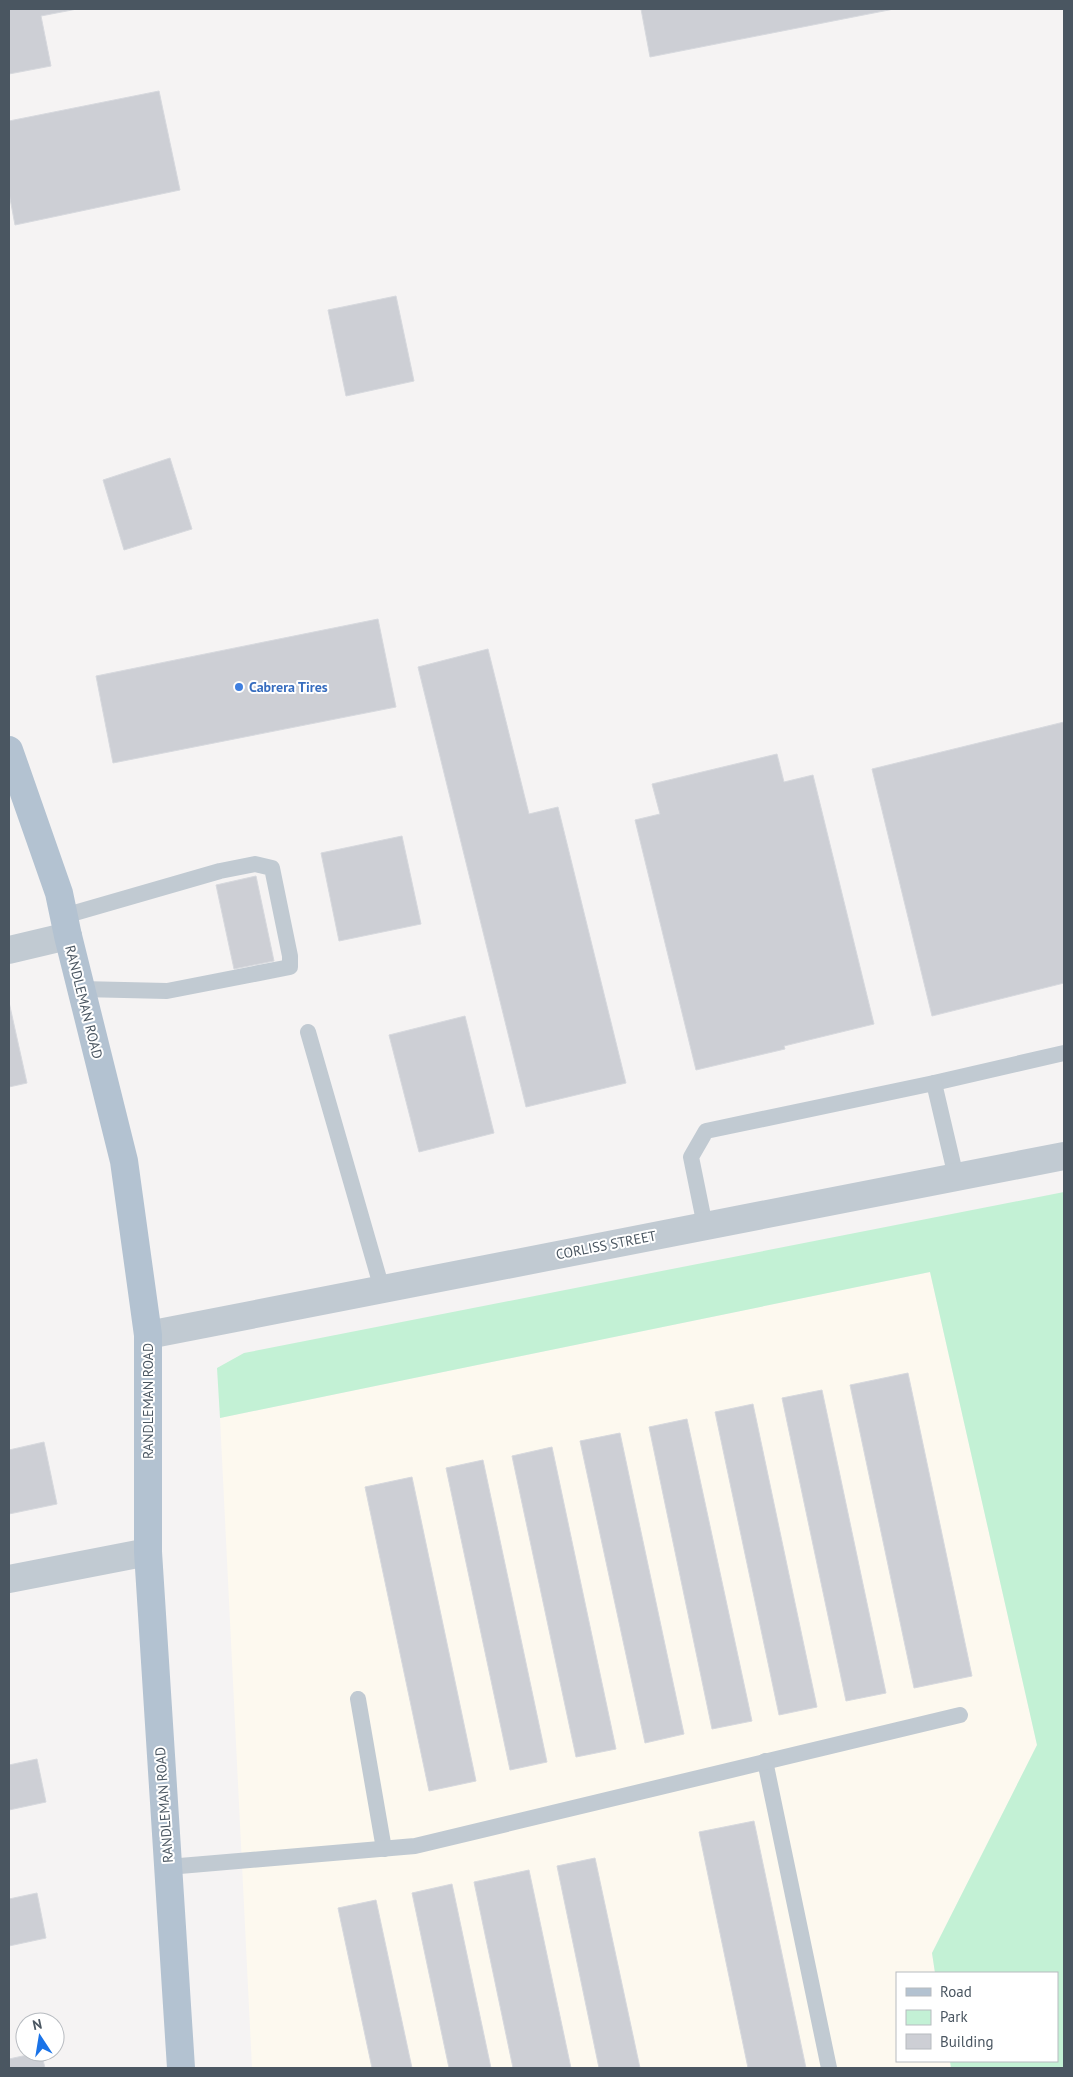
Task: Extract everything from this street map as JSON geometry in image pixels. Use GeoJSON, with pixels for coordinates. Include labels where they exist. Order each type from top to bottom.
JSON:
{"type":"FeatureCollection","features":[{"type":"Feature","properties":{"kind":"main road","name":"RANDLEMAN ROAD"},"geometry":{"type":"LineString","coordinates":[[9,750],[59,893],[124,1161],[148,1335],[148,1552],[181,2068]]}},
{"type":"Feature","properties":{"kind":"street"},"geometry":{"type":"LineString","coordinates":[[9,950],[66,926]]}},
{"type":"Feature","properties":{"kind":"street","name":"CORLISS STREET"},"geometry":{"type":"LineString","coordinates":[[148,1335],[1064,1156]]}},
{"type":"Feature","properties":{"kind":"street"},"geometry":{"type":"LineString","coordinates":[[9,1579],[148,1552]]}},
{"type":"Feature","properties":{"kind":"lane"},"geometry":{"type":"LineString","coordinates":[[66,926],[220,871],[255,864],[272,868],[290,956],[290,968],[167,990],[81,988]]}},
{"type":"Feature","properties":{"kind":"lane"},"geometry":{"type":"LineString","coordinates":[[308,1032],[382,1289]]}},
{"type":"Feature","properties":{"kind":"lane"},"geometry":{"type":"LineString","coordinates":[[706,1226],[691,1156],[706,1131],[934,1083],[1064,1053]]}},
{"type":"Feature","properties":{"kind":"lane"},"geometry":{"type":"LineString","coordinates":[[934,1083],[956,1177]]}},
{"type":"Feature","properties":{"kind":"lane"},"geometry":{"type":"LineString","coordinates":[[358,1699],[384,1849]]}},
{"type":"Feature","properties":{"kind":"lane"},"geometry":{"type":"LineString","coordinates":[[168,1867],[415,1846],[960,1715]]}},
{"type":"Feature","properties":{"kind":"lane"},"geometry":{"type":"LineString","coordinates":[[765,1761],[829,2068]]}},
{"type":"Feature","properties":{"kind":"shaded area"},"geometry":{"type":"Polygon","coordinates":[[[930,1272],[1037,1745],[932,1953],[935,1972],[896,1972],[896,2062],[950,2062],[951,2068],[252,2068],[220,1418],[930,1272]]]}},
{"type":"Feature","properties":{"kind":"green space"},"geometry":{"type":"Polygon","coordinates":[[[1064,1192],[1064,2068],[951,2068],[950,2062],[1058,2062],[1058,1972],[935,1972],[932,1953],[1037,1745],[930,1272],[220,1418],[217,1368],[244,1353],[1064,1192]]]}},
{"type":"Feature","properties":{"kind":"building"},"geometry":{"type":"Polygon","coordinates":[[[9,9],[77,9],[41,16],[51,66],[9,74],[9,9]]]}},
{"type":"Feature","properties":{"kind":"building"},"geometry":{"type":"Polygon","coordinates":[[[641,9],[894,9],[650,57],[641,9]]]}},
{"type":"Feature","properties":{"kind":"building"},"geometry":{"type":"Polygon","coordinates":[[[159,91],[180,190],[15,225],[9,193],[9,121],[159,91]]]}},
{"type":"Feature","properties":{"kind":"building"},"geometry":{"type":"Polygon","coordinates":[[[396,296],[414,381],[346,396],[328,310],[396,296]]]}},
{"type":"Feature","properties":{"kind":"building"},"geometry":{"type":"Polygon","coordinates":[[[170,458],[192,529],[124,550],[103,480],[170,458]]]}},
{"type":"Feature","properties":{"kind":"building"},"geometry":{"type":"Polygon","coordinates":[[[378,619],[396,707],[113,763],[96,676],[378,619]]]}},
{"type":"Feature","properties":{"kind":"building"},"geometry":{"type":"Polygon","coordinates":[[[488,649],[529,814],[558,807],[626,1083],[526,1107],[418,667],[488,649]]]}},
{"type":"Feature","properties":{"kind":"building"},"geometry":{"type":"Polygon","coordinates":[[[1064,722],[1064,983],[932,1016],[872,769],[1064,722]]]}},
{"type":"Feature","properties":{"kind":"building"},"geometry":{"type":"Polygon","coordinates":[[[777,754],[784,782],[813,775],[874,1024],[784,1046],[785,1049],[696,1070],[635,820],[660,814],[652,784],[777,754]]]}},
{"type":"Feature","properties":{"kind":"building"},"geometry":{"type":"Polygon","coordinates":[[[402,836],[421,924],[339,941],[321,853],[402,836]]]}},
{"type":"Feature","properties":{"kind":"building"},"geometry":{"type":"Polygon","coordinates":[[[256,876],[274,961],[234,969],[216,885],[256,876]]]}},
{"type":"Feature","properties":{"kind":"building"},"geometry":{"type":"Polygon","coordinates":[[[9,1002],[27,1083],[9,1087],[9,1002]]]}},
{"type":"Feature","properties":{"kind":"building"},"geometry":{"type":"Polygon","coordinates":[[[465,1016],[494,1133],[419,1152],[389,1035],[465,1016]]]}},
{"type":"Feature","properties":{"kind":"building"},"geometry":{"type":"Polygon","coordinates":[[[908,1373],[972,1676],[914,1688],[850,1385],[908,1373]]]}},
{"type":"Feature","properties":{"kind":"building"},"geometry":{"type":"Polygon","coordinates":[[[822,1390],[886,1693],[846,1701],[782,1398],[822,1390]]]}},
{"type":"Feature","properties":{"kind":"building"},"geometry":{"type":"Polygon","coordinates":[[[753,1404],[817,1707],[779,1715],[715,1412],[753,1404]]]}},
{"type":"Feature","properties":{"kind":"building"},"geometry":{"type":"Polygon","coordinates":[[[687,1419],[752,1721],[712,1729],[649,1427],[687,1419]]]}},
{"type":"Feature","properties":{"kind":"building"},"geometry":{"type":"Polygon","coordinates":[[[620,1433],[684,1734],[645,1743],[580,1441],[620,1433]]]}},
{"type":"Feature","properties":{"kind":"building"},"geometry":{"type":"Polygon","coordinates":[[[44,1442],[57,1504],[9,1514],[9,1450],[44,1442]]]}},
{"type":"Feature","properties":{"kind":"building"},"geometry":{"type":"Polygon","coordinates":[[[552,1447],[616,1749],[576,1757],[512,1456],[552,1447]]]}},
{"type":"Feature","properties":{"kind":"building"},"geometry":{"type":"Polygon","coordinates":[[[483,1460],[547,1762],[510,1770],[446,1468],[483,1460]]]}},
{"type":"Feature","properties":{"kind":"building"},"geometry":{"type":"Polygon","coordinates":[[[412,1477],[476,1781],[429,1791],[365,1487],[412,1477]]]}},
{"type":"Feature","properties":{"kind":"building"},"geometry":{"type":"Polygon","coordinates":[[[37,1759],[46,1802],[9,1810],[9,1765],[37,1759]]]}},
{"type":"Feature","properties":{"kind":"building"},"geometry":{"type":"Polygon","coordinates":[[[754,1821],[806,2068],[748,2068],[699,1832],[754,1821]]]}},
{"type":"Feature","properties":{"kind":"building"},"geometry":{"type":"Polygon","coordinates":[[[595,1858],[640,2068],[599,2068],[557,1866],[595,1858]]]}},
{"type":"Feature","properties":{"kind":"building"},"geometry":{"type":"Polygon","coordinates":[[[529,1870],[571,2068],[513,2068],[474,1882],[529,1870]]]}},
{"type":"Feature","properties":{"kind":"building"},"geometry":{"type":"Polygon","coordinates":[[[452,1884],[491,2068],[449,2068],[412,1893],[452,1884]]]}},
{"type":"Feature","properties":{"kind":"building"},"geometry":{"type":"Polygon","coordinates":[[[37,1893],[46,1938],[9,1946],[9,1899],[37,1893]]]}},
{"type":"Feature","properties":{"kind":"building"},"geometry":{"type":"Polygon","coordinates":[[[376,1900],[412,2068],[372,2068],[338,1908],[376,1900]]]}},
{"type":"Feature","properties":{"kind":"building"},"geometry":{"type":"Polygon","coordinates":[[[15,2058],[15,2062],[44,2062],[45,2068],[9,2068],[9,2059],[15,2058]]]}},
{"type":"Feature","properties":{"kind":"place","name":"Cabrera Tires"},"geometry":{"type":"Point","coordinates":[239,687]}}]}
